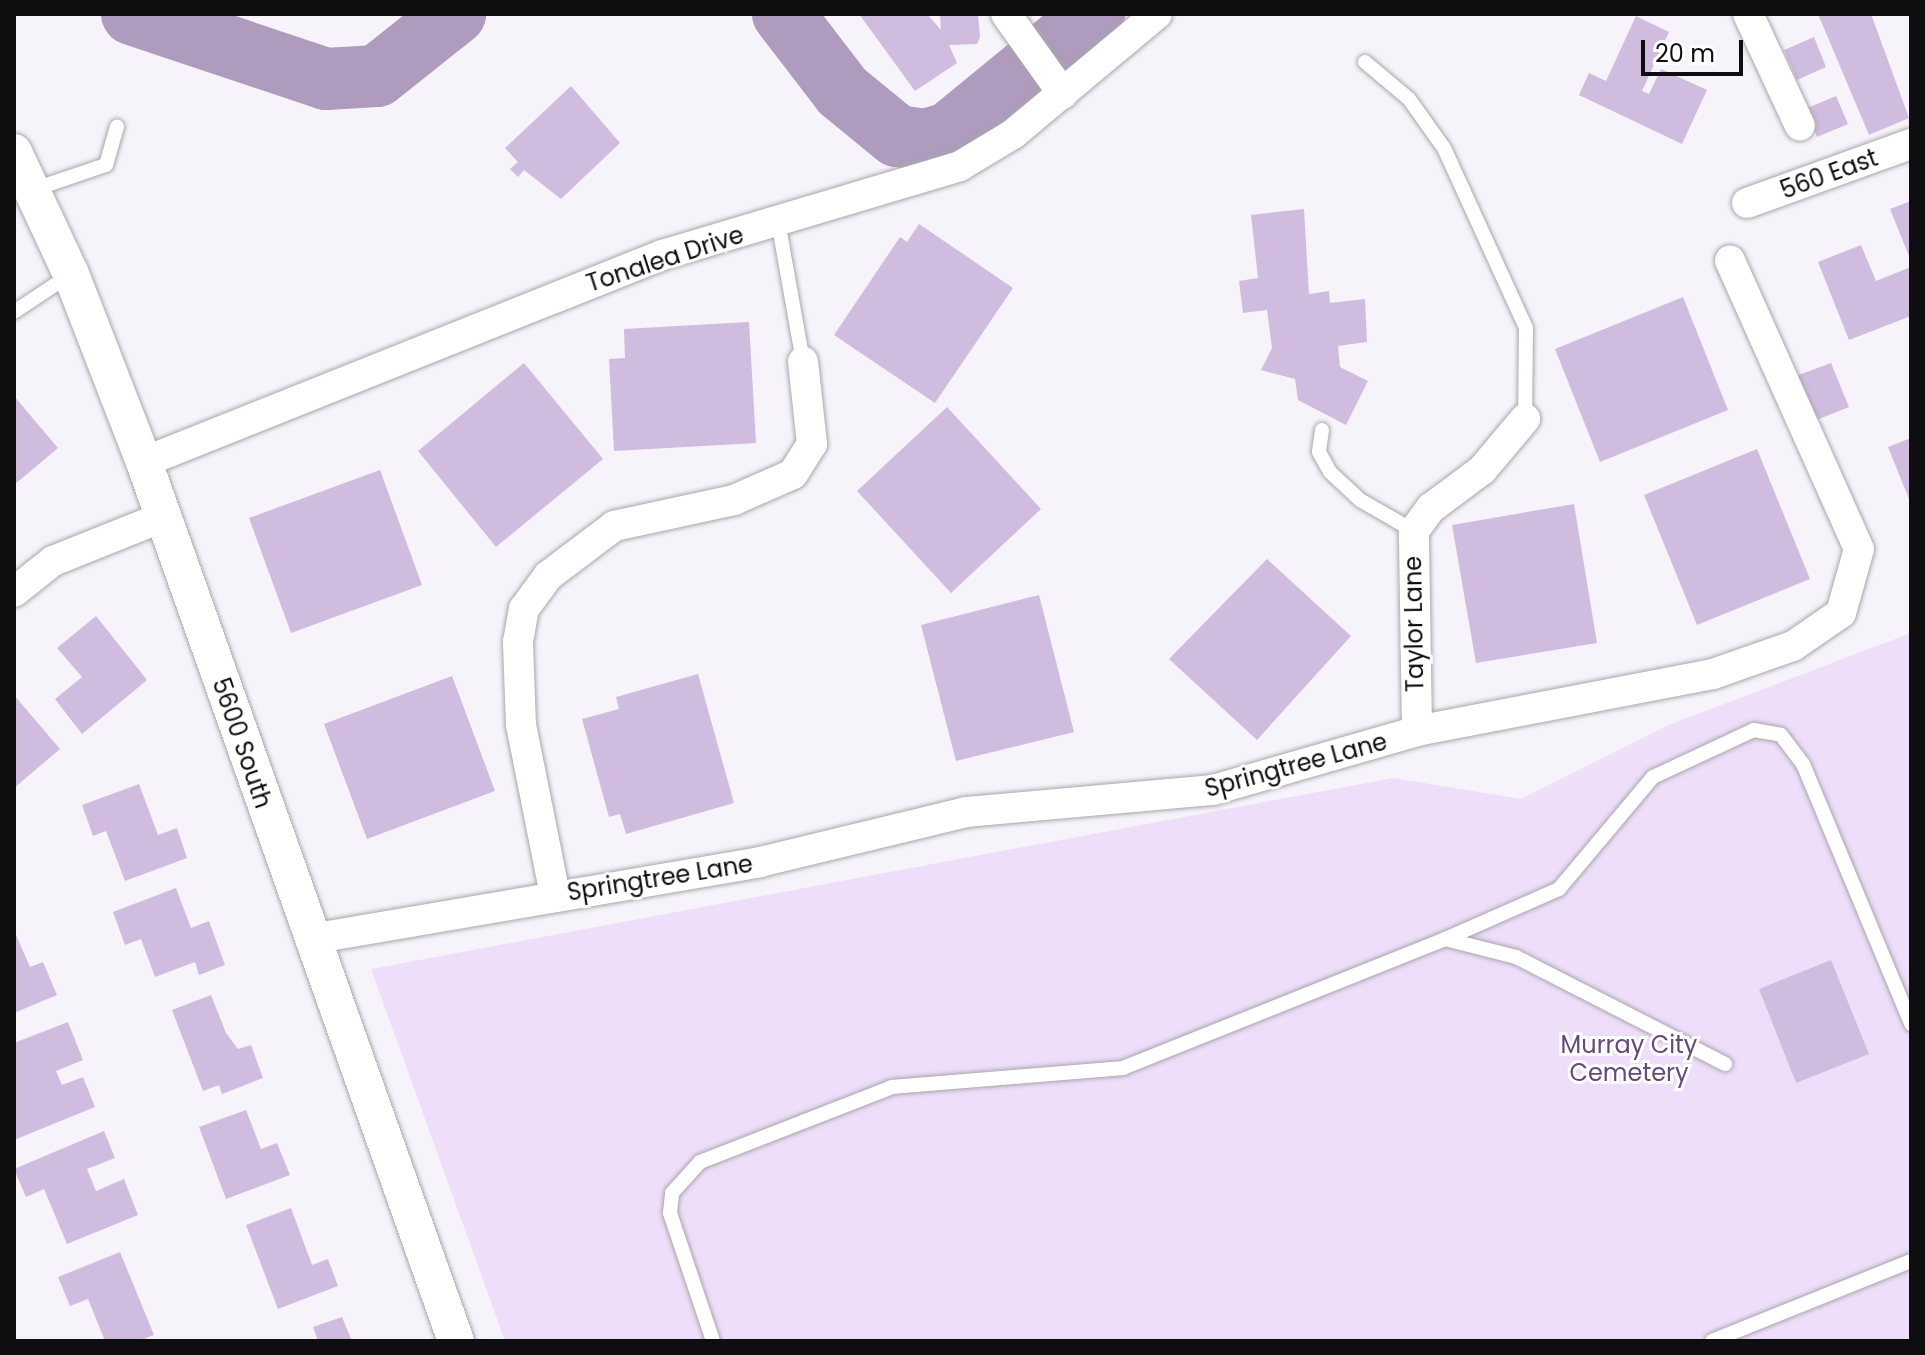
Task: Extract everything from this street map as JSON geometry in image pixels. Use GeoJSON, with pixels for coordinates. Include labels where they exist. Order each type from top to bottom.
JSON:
{"type":"FeatureCollection","features":[{"type":"Feature","properties":{"kind":"street","name":"Tonalea Drive"},"geometry":{"type":"LineString","coordinates":[[144,462],[273,415],[453,334],[662,255],[960,166],[1055,84],[1157,14]]}},
{"type":"Feature","properties":{"kind":"street"},"geometry":{"type":"LineString","coordinates":[[1748,14],[1800,126]]}},
{"type":"Feature","properties":{"kind":"street"},"geometry":{"type":"LineString","coordinates":[[1012,26],[1055,84]]}},
{"type":"Feature","properties":{"kind":"street","name":"560 East"},"geometry":{"type":"LineString","coordinates":[[1747,203],[1911,144]]}},
{"type":"Feature","properties":{"kind":"street","name":"5600 South"},"geometry":{"type":"LineString","coordinates":[[14,152],[35,189],[71,274],[144,462],[456,1341]]}},
{"type":"Feature","properties":{"kind":"street","name":"Springtree Lane"},"geometry":{"type":"LineString","coordinates":[[311,939],[760,862],[966,812],[1213,790],[1417,731],[1753,664],[1817,634],[1841,613],[1858,568],[1855,531],[1730,261]]}},
{"type":"Feature","properties":{"kind":"street"},"geometry":{"type":"LineString","coordinates":[[555,895],[520,714],[524,609],[548,576],[614,526],[734,500],[793,474],[812,444],[803,361]]}},
{"type":"Feature","properties":{"kind":"street","name":"Taylor Lane"},"geometry":{"type":"LineString","coordinates":[[1417,731],[1414,531],[1431,508],[1482,470],[1525,419]]}},
{"type":"Feature","properties":{"kind":"street"},"geometry":{"type":"LineString","coordinates":[[14,592],[53,561],[163,517]]}},
{"type":"Feature","properties":{"kind":"lane"},"geometry":{"type":"LineString","coordinates":[[1365,62],[1409,99],[1444,148],[1526,328],[1525,419]]}},
{"type":"Feature","properties":{"kind":"lane"},"geometry":{"type":"LineString","coordinates":[[35,189],[106,165],[117,127]]}},
{"type":"Feature","properties":{"kind":"lane"},"geometry":{"type":"LineString","coordinates":[[778,221],[803,361]]}},
{"type":"Feature","properties":{"kind":"lane"},"geometry":{"type":"LineString","coordinates":[[14,312],[71,274]]}},
{"type":"Feature","properties":{"kind":"lane"},"geometry":{"type":"LineString","coordinates":[[1322,430],[1319,452],[1330,472],[1360,500],[1414,531]]}},
{"type":"Feature","properties":{"kind":"lane"},"geometry":{"type":"LineString","coordinates":[[713,1341],[670,1213],[672,1193],[700,1162],[892,1087],[1123,1068],[1445,939],[1559,889],[1653,777],[1675,762],[1769,730],[1794,746],[1803,764],[1911,1024]]}},
{"type":"Feature","properties":{"kind":"lane"},"geometry":{"type":"LineString","coordinates":[[1445,939],[1516,957],[1725,1064]]}},
{"type":"Feature","properties":{"kind":"lane"},"geometry":{"type":"LineString","coordinates":[[1712,1341],[1911,1261]]}},
{"type":"Feature","properties":{"kind":"green space","name":"Murray City Cemetery"},"geometry":{"type":"Polygon","coordinates":[[[1911,633],[1911,1341],[505,1341],[371,969],[1393,778],[1521,799],[1671,724],[1911,633]]]}},
{"type":"Feature","properties":{"kind":"building"},"geometry":{"type":"Polygon","coordinates":[[[859,14],[927,14],[941,30],[940,14],[978,14],[980,37],[977,44],[949,45],[957,63],[915,91],[859,14]]]}},
{"type":"Feature","properties":{"kind":"building"},"geometry":{"type":"Polygon","coordinates":[[[1818,14],[1871,14],[1909,118],[1869,135],[1818,14]]]}},
{"type":"Feature","properties":{"kind":"building"},"geometry":{"type":"Polygon","coordinates":[[[1636,16],[1669,32],[1642,91],[1649,94],[1661,69],[1707,90],[1682,144],[1579,95],[1589,73],[1606,81],[1636,16]]]}},
{"type":"Feature","properties":{"kind":"building"},"geometry":{"type":"Polygon","coordinates":[[[1814,37],[1826,67],[1797,80],[1784,50],[1814,37]]]}},
{"type":"Feature","properties":{"kind":"building"},"geometry":{"type":"Polygon","coordinates":[[[571,86],[620,143],[561,199],[524,170],[518,177],[510,169],[518,162],[505,148],[571,86]]]}},
{"type":"Feature","properties":{"kind":"building"},"geometry":{"type":"Polygon","coordinates":[[[1836,96],[1848,124],[1817,137],[1805,109],[1836,96]]]}},
{"type":"Feature","properties":{"kind":"building"},"geometry":{"type":"Polygon","coordinates":[[[1911,201],[1911,261],[1890,209],[1911,201]]]}},
{"type":"Feature","properties":{"kind":"building"},"geometry":{"type":"Polygon","coordinates":[[[1304,209],[1309,294],[1329,291],[1330,303],[1365,299],[1367,342],[1338,346],[1340,367],[1368,381],[1346,425],[1298,400],[1295,379],[1261,370],[1272,348],[1267,310],[1243,313],[1239,281],[1258,278],[1251,215],[1304,209]]]}},
{"type":"Feature","properties":{"kind":"building"},"geometry":{"type":"Polygon","coordinates":[[[919,224],[1013,288],[935,403],[834,335],[900,237],[907,242],[919,224]]]}},
{"type":"Feature","properties":{"kind":"building"},"geometry":{"type":"Polygon","coordinates":[[[1861,245],[1876,281],[1911,267],[1911,316],[1849,340],[1818,262],[1861,245]]]}},
{"type":"Feature","properties":{"kind":"building"},"geometry":{"type":"Polygon","coordinates":[[[1683,297],[1728,410],[1600,462],[1555,349],[1683,297]]]}},
{"type":"Feature","properties":{"kind":"building"},"geometry":{"type":"Polygon","coordinates":[[[749,322],[756,443],[614,451],[609,359],[625,358],[624,329],[749,322]]]}},
{"type":"Feature","properties":{"kind":"building"},"geometry":{"type":"Polygon","coordinates":[[[524,363],[603,459],[496,547],[418,451],[524,363]]]}},
{"type":"Feature","properties":{"kind":"building"},"geometry":{"type":"Polygon","coordinates":[[[1831,363],[1849,407],[1814,421],[1796,376],[1831,363]]]}},
{"type":"Feature","properties":{"kind":"building"},"geometry":{"type":"Polygon","coordinates":[[[14,396],[58,448],[14,485],[14,396]]]}},
{"type":"Feature","properties":{"kind":"building"},"geometry":{"type":"Polygon","coordinates":[[[947,407],[1041,509],[951,593],[857,491],[947,407]]]}},
{"type":"Feature","properties":{"kind":"building"},"geometry":{"type":"Polygon","coordinates":[[[1911,438],[1911,504],[1888,447],[1911,438]]]}},
{"type":"Feature","properties":{"kind":"building"},"geometry":{"type":"Polygon","coordinates":[[[1757,449],[1810,579],[1697,625],[1644,495],[1757,449]]]}},
{"type":"Feature","properties":{"kind":"building"},"geometry":{"type":"Polygon","coordinates":[[[380,470],[422,585],[291,633],[249,518],[380,470]]]}},
{"type":"Feature","properties":{"kind":"building"},"geometry":{"type":"Polygon","coordinates":[[[1574,504],[1597,643],[1476,663],[1452,525],[1574,504]]]}},
{"type":"Feature","properties":{"kind":"building"},"geometry":{"type":"Polygon","coordinates":[[[1267,559],[1351,636],[1257,740],[1169,659],[1267,559]]]}},
{"type":"Feature","properties":{"kind":"building"},"geometry":{"type":"Polygon","coordinates":[[[1039,595],[1074,732],[956,761],[921,625],[1039,595]]]}},
{"type":"Feature","properties":{"kind":"building"},"geometry":{"type":"Polygon","coordinates":[[[96,616],[147,680],[82,734],[55,699],[82,677],[57,648],[96,616]]]}},
{"type":"Feature","properties":{"kind":"building"},"geometry":{"type":"Polygon","coordinates":[[[698,674],[734,803],[626,834],[620,814],[609,817],[582,719],[619,709],[616,697],[698,674]]]}},
{"type":"Feature","properties":{"kind":"building"},"geometry":{"type":"Polygon","coordinates":[[[452,676],[495,791],[367,839],[324,724],[452,676]]]}},
{"type":"Feature","properties":{"kind":"building"},"geometry":{"type":"Polygon","coordinates":[[[14,695],[60,749],[14,788],[14,695]]]}},
{"type":"Feature","properties":{"kind":"building"},"geometry":{"type":"Polygon","coordinates":[[[139,784],[158,835],[177,828],[187,858],[125,881],[106,831],[93,836],[82,805],[139,784]]]}},
{"type":"Feature","properties":{"kind":"building"},"geometry":{"type":"Polygon","coordinates":[[[176,888],[191,928],[209,921],[225,965],[199,975],[195,962],[155,977],[141,939],[125,945],[113,912],[176,888]]]}},
{"type":"Feature","properties":{"kind":"building"},"geometry":{"type":"Polygon","coordinates":[[[14,930],[30,967],[43,962],[57,995],[14,1013],[14,930]]]}},
{"type":"Feature","properties":{"kind":"building"},"geometry":{"type":"Polygon","coordinates":[[[1831,960],[1869,1054],[1796,1083],[1759,989],[1831,960]]]}},
{"type":"Feature","properties":{"kind":"building"},"geometry":{"type":"Polygon","coordinates":[[[211,995],[226,1033],[238,1049],[251,1045],[263,1078],[222,1094],[219,1085],[203,1091],[172,1010],[211,995]]]}},
{"type":"Feature","properties":{"kind":"building"},"geometry":{"type":"Polygon","coordinates":[[[68,1022],[83,1060],[56,1071],[62,1085],[83,1077],[95,1107],[14,1140],[14,1043],[68,1022]]]}},
{"type":"Feature","properties":{"kind":"building"},"geometry":{"type":"Polygon","coordinates":[[[246,1110],[261,1149],[277,1143],[290,1175],[226,1199],[199,1127],[246,1110]]]}},
{"type":"Feature","properties":{"kind":"building"},"geometry":{"type":"Polygon","coordinates":[[[104,1131],[115,1158],[87,1169],[96,1191],[124,1179],[138,1215],[67,1244],[44,1189],[26,1197],[14,1169],[104,1131]]]}},
{"type":"Feature","properties":{"kind":"building"},"geometry":{"type":"Polygon","coordinates":[[[291,1208],[312,1265],[328,1259],[338,1286],[278,1309],[246,1225],[291,1208]]]}},
{"type":"Feature","properties":{"kind":"building"},"geometry":{"type":"Polygon","coordinates":[[[120,1252],[154,1335],[138,1341],[105,1341],[88,1299],[70,1306],[58,1277],[120,1252]]]}},
{"type":"Feature","properties":{"kind":"building"},"geometry":{"type":"Polygon","coordinates":[[[342,1317],[352,1341],[318,1341],[313,1327],[342,1317]]]}},
{"type":"Feature","properties":{"kind":"waterway"},"geometry":{"type":"LineString","coordinates":[[132,14],[326,79],[377,76],[455,14]]}},
{"type":"Feature","properties":{"kind":"waterway"},"geometry":{"type":"LineString","coordinates":[[783,14],[842,91],[897,136],[925,140],[949,133],[1094,14]]}}]}
